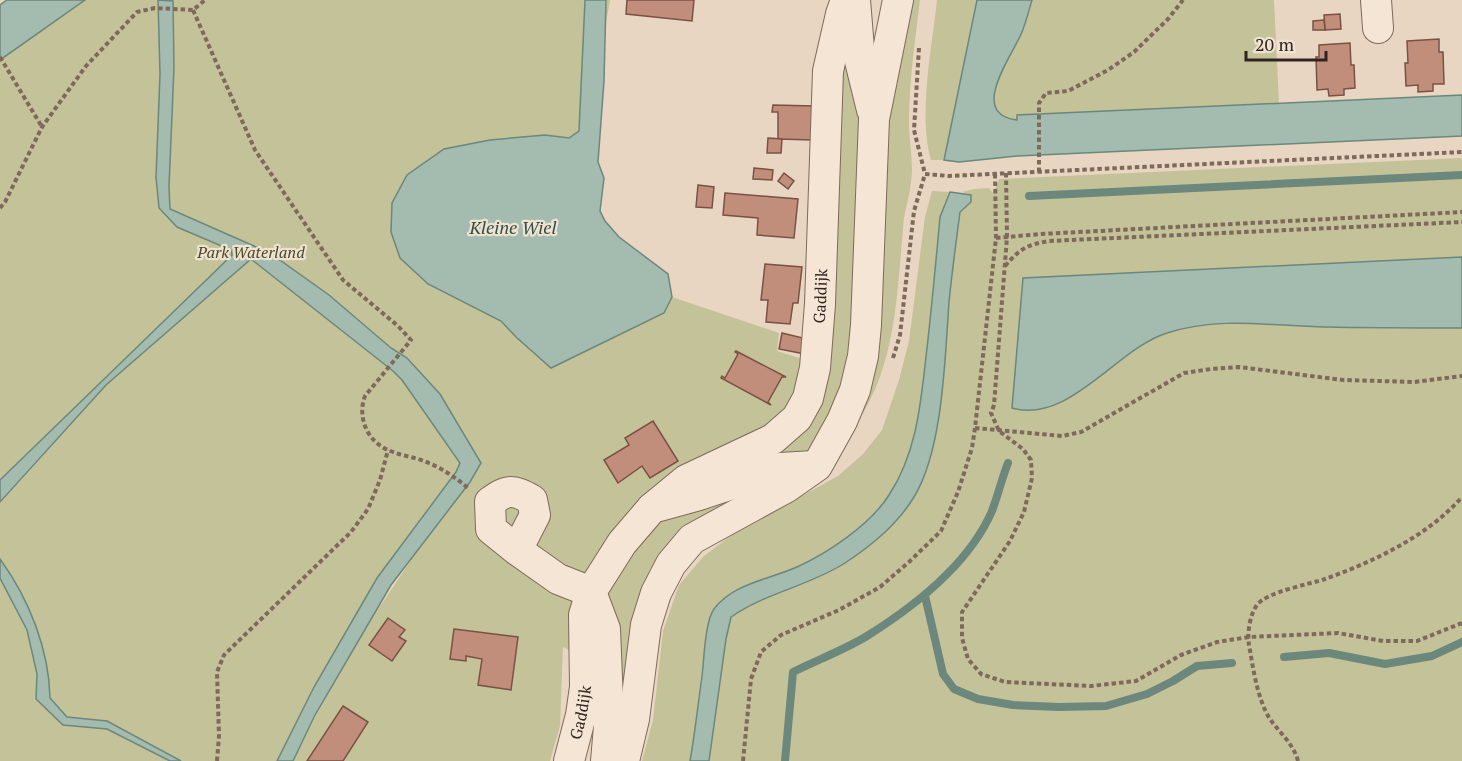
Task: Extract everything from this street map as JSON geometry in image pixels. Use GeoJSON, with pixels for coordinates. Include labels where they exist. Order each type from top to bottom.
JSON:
{"type":"FeatureCollection","features":[{"type":"Feature","properties":{"kind":"street","name":"Gaddijk"},"geometry":{"type":"LineString","coordinates":[[569,761],[581,715],[585,687],[584,615],[591,592],[622,543],[652,508],[686,480],[773,439],[797,418],[808,398],[815,368],[820,304],[828,71],[846,0]]}},
{"type":"Feature","properties":{"kind":"street"},"geometry":{"type":"LineString","coordinates":[[855,0],[860,61],[874,119]]}},
{"type":"Feature","properties":{"kind":"street"},"geometry":{"type":"LineString","coordinates":[[624,761],[634,719],[646,625],[656,593],[671,564],[692,540],[787,487],[817,466],[842,421],[850,400],[863,356],[866,325],[874,119],[898,0]]}},
{"type":"Feature","properties":{"kind":"street"},"geometry":{"type":"LineString","coordinates":[[652,508],[780,468],[817,466]]}},
{"type":"Feature","properties":{"kind":"street"},"geometry":{"type":"LineString","coordinates":[[517,550],[558,579],[591,592]]}},
{"type":"Feature","properties":{"kind":"street","name":"Gaddijk"},"geometry":{"type":"LineString","coordinates":[[591,592],[605,629],[609,726],[606,761]]}},
{"type":"Feature","properties":{"kind":"path"},"geometry":{"type":"LineString","coordinates":[[0,208],[42,127],[86,66],[137,12],[155,8],[193,10],[205,0]]}},
{"type":"Feature","properties":{"kind":"path"},"geometry":{"type":"LineString","coordinates":[[1039,172],[1039,103],[1046,93],[1068,91],[1108,70],[1134,52],[1168,19],[1183,0]]}},
{"type":"Feature","properties":{"kind":"path"},"geometry":{"type":"LineString","coordinates":[[193,10],[255,150],[342,280],[398,326],[411,340],[364,396],[361,417],[375,441],[388,450],[427,462],[448,473],[470,489]]}},
{"type":"Feature","properties":{"kind":"path"},"geometry":{"type":"LineString","coordinates":[[920,39],[914,129],[925,174]]}},
{"type":"Feature","properties":{"kind":"path"},"geometry":{"type":"LineString","coordinates":[[0,57],[42,127]]}},
{"type":"Feature","properties":{"kind":"path"},"geometry":{"type":"LineString","coordinates":[[949,176],[1462,152]]}},
{"type":"Feature","properties":{"kind":"path"},"geometry":{"type":"LineString","coordinates":[[743,761],[751,679],[761,652],[781,635],[838,610],[880,587],[941,531],[958,492],[972,448],[975,428],[996,238],[995,173]]}},
{"type":"Feature","properties":{"kind":"path"},"geometry":{"type":"LineString","coordinates":[[1006,173],[1007,237],[994,405],[991,413],[999,431],[1023,449],[1031,460],[1032,478],[1024,512],[1010,541],[962,612],[962,638],[968,659],[981,674],[1005,682],[1091,686],[1136,681],[1181,656],[1217,642],[1338,633],[1383,641],[1416,641],[1462,623]]}},
{"type":"Feature","properties":{"kind":"path"},"geometry":{"type":"LineString","coordinates":[[996,238],[1462,212]]}},
{"type":"Feature","properties":{"kind":"path"},"geometry":{"type":"LineString","coordinates":[[1005,267],[1018,251],[1031,244],[1049,241],[1462,222]]}},
{"type":"Feature","properties":{"kind":"path"},"geometry":{"type":"LineString","coordinates":[[975,428],[1062,436],[1081,432],[1184,373],[1211,369],[1239,367],[1343,380],[1414,382],[1462,376]]}},
{"type":"Feature","properties":{"kind":"path"},"geometry":{"type":"LineString","coordinates":[[217,761],[219,736],[217,672],[224,656],[351,532],[368,509],[380,480],[388,450]]}},
{"type":"Feature","properties":{"kind":"path"},"geometry":{"type":"LineString","coordinates":[[1298,761],[1283,734],[1266,713],[1257,686],[1249,638],[1251,621],[1257,604],[1271,596],[1325,579],[1388,552],[1439,518],[1462,497]]}},
{"type":"Feature","properties":{"kind":"green space","name":"Park Waterland"},"geometry":{"type":"Polygon","coordinates":[[[85,0],[610,0],[587,131],[579,131],[569,138],[501,321],[514,335],[664,313],[672,297],[779,333],[777,351],[809,361],[790,416],[695,464],[572,594],[573,652],[563,647],[560,726],[550,761],[293,761],[361,635],[411,560],[376,578],[279,761],[0,761],[0,59],[85,0]]]}},
{"type":"Feature","properties":{"kind":"green space"},"geometry":{"type":"Polygon","coordinates":[[[904,0],[920,0],[909,108],[912,175],[904,218],[896,307],[884,364],[874,391],[860,418],[842,443],[878,169],[904,0]]]}},
{"type":"Feature","properties":{"kind":"green space"},"geometry":{"type":"Polygon","coordinates":[[[937,0],[977,0],[944,160],[931,160],[926,122],[927,81],[937,0]]]}},
{"type":"Feature","properties":{"kind":"green space"},"geometry":{"type":"Polygon","coordinates":[[[1032,0],[1274,0],[1279,103],[1017,115],[1017,120],[1002,115],[995,107],[994,95],[997,82],[1022,32],[1032,0]]]}},
{"type":"Feature","properties":{"kind":"green space"},"geometry":{"type":"Polygon","coordinates":[[[844,26],[868,124],[848,389],[809,451],[686,489],[796,431],[844,26]]]}},
{"type":"Feature","properties":{"kind":"green space"},"geometry":{"type":"Polygon","coordinates":[[[1462,158],[1462,257],[1023,278],[1066,400],[1140,346],[1165,333],[1184,327],[1244,322],[1341,328],[1462,328],[1462,761],[709,761],[730,617],[758,602],[817,578],[855,556],[874,542],[900,517],[924,477],[937,429],[941,403],[949,302],[960,212],[971,202],[971,195],[962,192],[989,188],[993,193],[999,179],[1462,158]]]}},
{"type":"Feature","properties":{"kind":"green space"},"geometry":{"type":"Polygon","coordinates":[[[932,191],[950,192],[940,217],[923,387],[915,435],[899,480],[886,500],[853,533],[814,558],[712,611],[690,761],[642,761],[653,720],[663,631],[679,585],[703,557],[734,533],[838,476],[863,454],[882,430],[909,341],[925,217],[932,191]]]}},
{"type":"Feature","properties":{"kind":"green space"},"geometry":{"type":"Polygon","coordinates":[[[785,472],[691,530],[615,761],[607,590],[656,517],[785,472]]]}},
{"type":"Feature","properties":{"kind":"water"},"geometry":{"type":"Polygon","coordinates":[[[7,0],[85,0],[0,60],[0,5],[7,0]]]}},
{"type":"Feature","properties":{"kind":"water"},"geometry":{"type":"Polygon","coordinates":[[[158,0],[173,1],[174,67],[170,209],[270,253],[329,295],[391,348],[407,358],[440,394],[481,463],[470,482],[391,585],[315,715],[293,761],[277,761],[314,687],[377,578],[456,472],[460,463],[402,380],[393,371],[251,259],[106,385],[0,502],[0,480],[232,255],[231,250],[177,227],[159,208],[156,177],[160,74],[158,0]]]}},
{"type":"Feature","properties":{"kind":"water","name":"Kleine Wiel"},"geometry":{"type":"Polygon","coordinates":[[[585,0],[606,0],[604,81],[598,162],[604,178],[600,211],[605,221],[619,237],[668,274],[672,297],[664,313],[551,368],[501,321],[428,284],[400,258],[391,232],[392,203],[407,175],[444,149],[490,140],[545,135],[569,138],[579,131],[585,0]]]}},
{"type":"Feature","properties":{"kind":"water"},"geometry":{"type":"Polygon","coordinates":[[[977,0],[1032,0],[1022,32],[1003,68],[994,96],[995,107],[1002,115],[1017,120],[1017,115],[1462,95],[1462,136],[1017,156],[959,162],[944,160],[977,0]]]}},
{"type":"Feature","properties":{"kind":"water"},"geometry":{"type":"Polygon","coordinates":[[[950,192],[971,195],[971,202],[960,212],[949,302],[941,403],[937,429],[924,477],[900,517],[874,542],[855,556],[817,578],[758,602],[731,617],[709,761],[690,761],[707,631],[714,609],[741,588],[797,567],[848,537],[881,506],[899,478],[917,424],[940,217],[950,192]]]}},
{"type":"Feature","properties":{"kind":"water"},"geometry":{"type":"Polygon","coordinates":[[[1462,257],[1462,328],[1325,327],[1226,323],[1187,328],[1148,341],[1073,396],[1054,405],[1033,410],[1012,408],[1023,278],[1462,257]]]}},
{"type":"Feature","properties":{"kind":"water"},"geometry":{"type":"Polygon","coordinates":[[[0,559],[20,591],[36,625],[46,661],[50,698],[67,717],[107,721],[181,761],[170,761],[107,729],[63,725],[36,699],[37,674],[27,630],[0,578],[0,559]]]}},
{"type":"Feature","properties":{"kind":"building"},"geometry":{"type":"Polygon","coordinates":[[[627,0],[694,0],[692,21],[626,14],[627,0]]]}},
{"type":"Feature","properties":{"kind":"building"},"geometry":{"type":"Polygon","coordinates":[[[1340,14],[1341,29],[1325,30],[1324,15],[1340,14]]]}},
{"type":"Feature","properties":{"kind":"building"},"geometry":{"type":"Polygon","coordinates":[[[1324,20],[1325,30],[1313,30],[1313,21],[1324,20]]]}},
{"type":"Feature","properties":{"kind":"building"},"geometry":{"type":"Polygon","coordinates":[[[1439,39],[1439,52],[1443,52],[1444,84],[1433,84],[1433,91],[1418,92],[1418,85],[1406,86],[1407,41],[1439,39]]]}},
{"type":"Feature","properties":{"kind":"building"},"geometry":{"type":"Polygon","coordinates":[[[1350,43],[1355,88],[1344,89],[1344,95],[1329,96],[1328,89],[1317,90],[1316,57],[1319,57],[1319,45],[1350,43]]]}},
{"type":"Feature","properties":{"kind":"building"},"geometry":{"type":"Polygon","coordinates":[[[773,105],[814,106],[813,140],[778,139],[778,112],[772,112],[773,105]]]}},
{"type":"Feature","properties":{"kind":"building"},"geometry":{"type":"Polygon","coordinates":[[[768,138],[782,139],[781,153],[767,153],[768,138]]]}},
{"type":"Feature","properties":{"kind":"building"},"geometry":{"type":"Polygon","coordinates":[[[754,168],[773,170],[772,180],[753,179],[754,168]]]}},
{"type":"Feature","properties":{"kind":"building"},"geometry":{"type":"Polygon","coordinates":[[[784,173],[794,181],[788,189],[778,181],[784,173]]]}},
{"type":"Feature","properties":{"kind":"building"},"geometry":{"type":"Polygon","coordinates":[[[698,185],[714,187],[712,208],[696,207],[698,185]]]}},
{"type":"Feature","properties":{"kind":"building"},"geometry":{"type":"Polygon","coordinates":[[[725,193],[798,199],[794,238],[757,235],[758,218],[723,215],[725,193]]]}},
{"type":"Feature","properties":{"kind":"building"},"geometry":{"type":"Polygon","coordinates":[[[765,264],[802,267],[798,303],[793,303],[790,324],[766,322],[768,300],[761,300],[765,264]]]}},
{"type":"Feature","properties":{"kind":"building"},"geometry":{"type":"Polygon","coordinates":[[[782,333],[807,339],[805,354],[779,349],[782,333]]]}},
{"type":"Feature","properties":{"kind":"building"},"geometry":{"type":"Polygon","coordinates":[[[736,351],[786,377],[782,377],[768,402],[771,405],[721,378],[722,376],[725,378],[738,354],[736,351]]]}},
{"type":"Feature","properties":{"kind":"building"},"geometry":{"type":"Polygon","coordinates":[[[653,421],[678,461],[650,478],[642,466],[618,483],[604,460],[629,445],[625,438],[653,421]]]}},
{"type":"Feature","properties":{"kind":"building"},"geometry":{"type":"Polygon","coordinates":[[[388,618],[405,630],[399,637],[406,641],[392,661],[369,645],[388,618]]]}},
{"type":"Feature","properties":{"kind":"building"},"geometry":{"type":"Polygon","coordinates":[[[454,629],[518,637],[511,690],[478,685],[482,659],[466,656],[466,661],[450,659],[454,629]]]}},
{"type":"Feature","properties":{"kind":"building"},"geometry":{"type":"Polygon","coordinates":[[[343,706],[368,722],[343,761],[307,761],[343,706]]]}},
{"type":"Feature","properties":{"kind":"waterway"},"geometry":{"type":"LineString","coordinates":[[1029,196],[1462,175]]}},
{"type":"Feature","properties":{"kind":"waterway"},"geometry":{"type":"LineString","coordinates":[[785,761],[793,672],[867,636],[904,611],[939,582],[970,549],[982,530],[992,511],[1008,463]]}},
{"type":"Feature","properties":{"kind":"waterway"},"geometry":{"type":"LineString","coordinates":[[925,596],[943,674],[954,689],[978,699],[1013,705],[1106,706],[1147,694],[1197,666],[1232,663]]}},
{"type":"Feature","properties":{"kind":"waterway"},"geometry":{"type":"LineString","coordinates":[[1284,657],[1329,653],[1385,664],[1432,656],[1462,642]]}}]}
